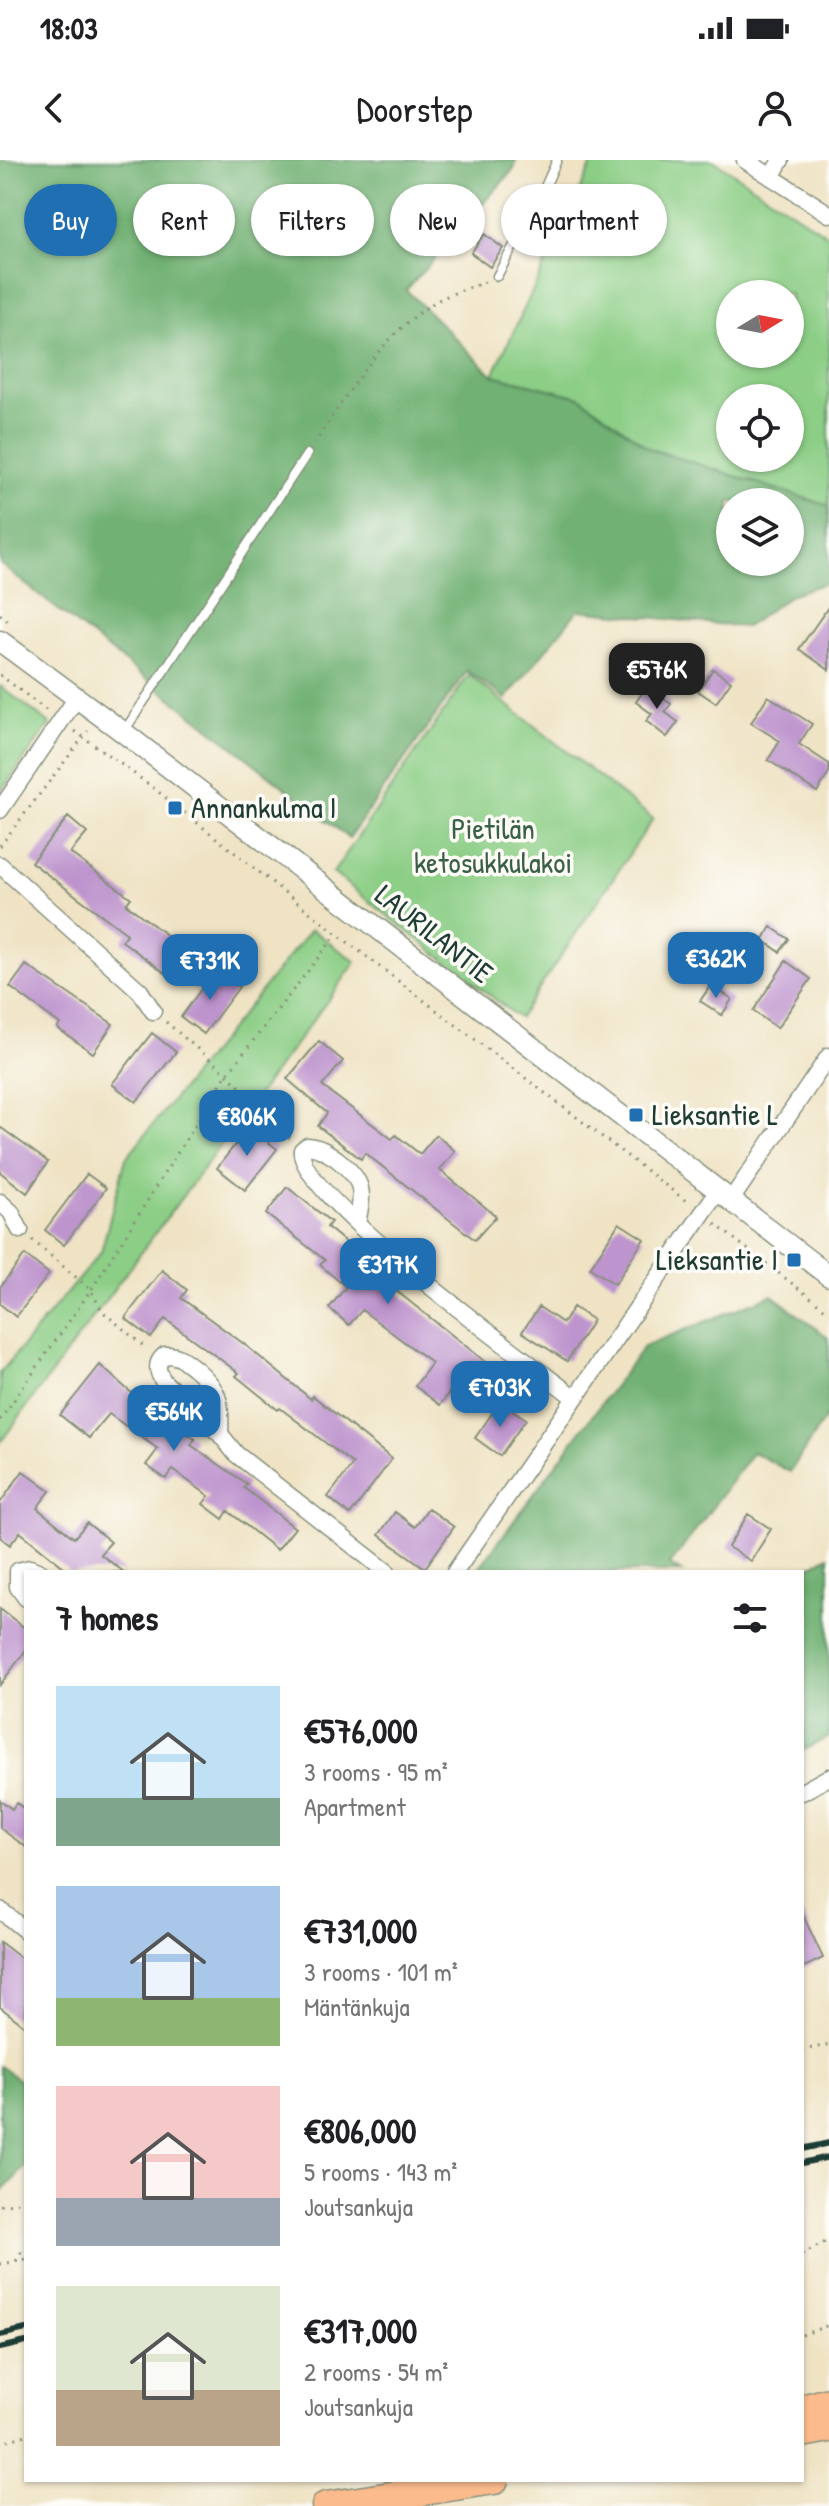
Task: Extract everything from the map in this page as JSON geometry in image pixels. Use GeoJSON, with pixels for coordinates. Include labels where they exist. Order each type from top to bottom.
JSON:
{"type":"FeatureCollection","features":[{"type":"Feature","properties":{"kind":"highway"},"geometry":{"type":"LineString","coordinates":[[804,2408],[829,2402]]}},
{"type":"Feature","properties":{"kind":"highway"},"geometry":{"type":"LineString","coordinates":[[804,2433],[829,2428]]}},
{"type":"Feature","properties":{"kind":"highway"},"geometry":{"type":"LineString","coordinates":[[326,2506],[481,2482]]}},
{"type":"Feature","properties":{"kind":"street"},"geometry":{"type":"LineString","coordinates":[[745,160],[829,214]]}},
{"type":"Feature","properties":{"kind":"street"},"geometry":{"type":"LineString","coordinates":[[771,177],[781,160]]}},
{"type":"Feature","properties":{"kind":"street","name":"LAURILANTIE"},"geometry":{"type":"LineString","coordinates":[[0,641],[123,732],[829,1276]]}},
{"type":"Feature","properties":{"kind":"street"},"geometry":{"type":"LineString","coordinates":[[0,810],[76,699]]}},
{"type":"Feature","properties":{"kind":"street"},"geometry":{"type":"LineString","coordinates":[[0,865],[140,991],[153,1011]]}},
{"type":"Feature","properties":{"kind":"street"},"geometry":{"type":"LineString","coordinates":[[456,1570],[702,1214],[724,1196],[829,1056]]}},
{"type":"Feature","properties":{"kind":"street"},"geometry":{"type":"LineString","coordinates":[[357,1223],[362,1193],[354,1173],[321,1149],[307,1146],[301,1156],[307,1171],[357,1223],[411,1271],[575,1398]]}},
{"type":"Feature","properties":{"kind":"street"},"geometry":{"type":"LineString","coordinates":[[0,1202],[11,1212],[20,1230]]}},
{"type":"Feature","properties":{"kind":"street"},"geometry":{"type":"LineString","coordinates":[[220,1434],[221,1408],[210,1381],[183,1359],[172,1354],[161,1358],[158,1372],[163,1381],[220,1434],[236,1454],[384,1570]]}},
{"type":"Feature","properties":{"kind":"street"},"geometry":{"type":"LineString","coordinates":[[24,1595],[18,1587],[18,1571],[35,1570]]}},
{"type":"Feature","properties":{"kind":"street"},"geometry":{"type":"LineString","coordinates":[[804,1791],[829,1777]]}},
{"type":"Feature","properties":{"kind":"street"},"geometry":{"type":"LineString","coordinates":[[0,1910],[24,1929]]}},
{"type":"Feature","properties":{"kind":"lane"},"geometry":{"type":"LineString","coordinates":[[497,276],[557,160]]}},
{"type":"Feature","properties":{"kind":"lane"},"geometry":{"type":"LineString","coordinates":[[123,732],[307,454]]}},
{"type":"Feature","properties":{"kind":"path"},"geometry":{"type":"LineString","coordinates":[[307,454],[379,350],[408,321],[437,300],[497,276]]}},
{"type":"Feature","properties":{"kind":"path"},"geometry":{"type":"LineString","coordinates":[[0,675],[151,786],[337,934],[829,1312]]}},
{"type":"Feature","properties":{"kind":"path"},"geometry":{"type":"LineString","coordinates":[[0,846],[83,737]]}},
{"type":"Feature","properties":{"kind":"path"},"geometry":{"type":"LineString","coordinates":[[0,1420],[91,1290],[227,1074],[337,934]]}},
{"type":"Feature","properties":{"kind":"path"},"geometry":{"type":"LineString","coordinates":[[153,1011],[227,1074],[302,1150]]}},
{"type":"Feature","properties":{"kind":"path"},"geometry":{"type":"LineString","coordinates":[[20,1230],[91,1290],[102,1311],[161,1358]]}},
{"type":"Feature","properties":{"kind":"path"},"geometry":{"type":"LineString","coordinates":[[804,2050],[829,2045]]}},
{"type":"Feature","properties":{"kind":"path"},"geometry":{"type":"LineString","coordinates":[[0,2205],[24,2201]]}},
{"type":"Feature","properties":{"kind":"path"},"geometry":{"type":"LineString","coordinates":[[804,2254],[829,2240]]}},
{"type":"Feature","properties":{"kind":"path"},"geometry":{"type":"LineString","coordinates":[[16,2262],[16,2257],[21,2253],[24,2257]]}},
{"type":"Feature","properties":{"kind":"path"},"geometry":{"type":"LineString","coordinates":[[0,2264],[24,2260]]}},
{"type":"Feature","properties":{"kind":"path"},"geometry":{"type":"LineString","coordinates":[[804,2334],[829,2325]]}},
{"type":"Feature","properties":{"kind":"path"},"geometry":{"type":"LineString","coordinates":[[0,2443],[24,2436]]}},
{"type":"Feature","properties":{"kind":"green space"},"geometry":{"type":"Polygon","coordinates":[[[0,160],[516,160],[514,169],[485,201],[485,184],[390,184],[390,256],[436,256],[406,290],[493,375],[580,397],[650,449],[772,488],[716,488],[716,576],[804,576],[804,498],[829,506],[829,582],[792,594],[746,627],[578,610],[506,699],[467,671],[349,838],[0,564],[0,160]]]}},
{"type":"Feature","properties":{"kind":"green space"},"geometry":{"type":"Polygon","coordinates":[[[594,160],[713,160],[829,236],[829,506],[804,498],[804,488],[772,488],[722,472],[804,472],[804,384],[716,384],[716,470],[650,449],[580,397],[493,375],[549,256],[667,256],[667,184],[583,184],[594,160]]]}},
{"type":"Feature","properties":{"kind":"green space","name":"Pietilän ketosukkulakoi"},"geometry":{"type":"Polygon","coordinates":[[[469,675],[653,819],[519,1018],[333,873],[469,675]]]}},
{"type":"Feature","properties":{"kind":"green space"},"geometry":{"type":"Polygon","coordinates":[[[0,686],[50,724],[0,792],[0,686]]]}},
{"type":"Feature","properties":{"kind":"green space"},"geometry":{"type":"Polygon","coordinates":[[[311,929],[356,962],[0,1443],[0,1373],[101,1252],[126,1158],[311,929]]]}},
{"type":"Feature","properties":{"kind":"green space"},"geometry":{"type":"Polygon","coordinates":[[[772,1295],[829,1338],[829,1412],[790,1472],[753,1452],[670,1565],[678,1570],[477,1570],[644,1346],[772,1295]]]}},
{"type":"Feature","properties":{"kind":"green space"},"geometry":{"type":"Polygon","coordinates":[[[829,1556],[829,1737],[804,1750],[804,1570],[829,1556]]]}},
{"type":"Feature","properties":{"kind":"green space"},"geometry":{"type":"Polygon","coordinates":[[[0,2066],[24,2084],[24,2168],[0,2194],[0,2066]]]}},
{"type":"Feature","properties":{"kind":"building"},"geometry":{"type":"Polygon","coordinates":[[[485,235],[501,247],[490,267],[475,256],[485,256],[485,235]]]}},
{"type":"Feature","properties":{"kind":"building"},"geometry":{"type":"Polygon","coordinates":[[[829,606],[829,670],[799,649],[829,606]]]}},
{"type":"Feature","properties":{"kind":"building"},"geometry":{"type":"Polygon","coordinates":[[[713,669],[731,681],[716,703],[698,691],[713,669]]]}},
{"type":"Feature","properties":{"kind":"building"},"geometry":{"type":"Polygon","coordinates":[[[647,686],[671,704],[665,712],[678,722],[667,737],[646,721],[652,714],[636,702],[647,686]]]}},
{"type":"Feature","properties":{"kind":"building"},"geometry":{"type":"Polygon","coordinates":[[[768,696],[812,724],[799,744],[829,764],[829,773],[817,792],[768,760],[780,741],[751,723],[768,696]]]}},
{"type":"Feature","properties":{"kind":"building"},"geometry":{"type":"Polygon","coordinates":[[[68,817],[87,833],[70,853],[131,898],[126,904],[186,950],[168,975],[122,941],[127,934],[31,862],[68,817]]]}},
{"type":"Feature","properties":{"kind":"building"},"geometry":{"type":"Polygon","coordinates":[[[771,927],[789,939],[780,952],[763,940],[771,927]]]}},
{"type":"Feature","properties":{"kind":"building"},"geometry":{"type":"Polygon","coordinates":[[[786,961],[811,979],[777,1028],[753,1011],[786,961]]]}},
{"type":"Feature","properties":{"kind":"building"},"geometry":{"type":"Polygon","coordinates":[[[26,965],[113,1024],[93,1053],[57,1028],[60,1024],[10,987],[26,965]]]}},
{"type":"Feature","properties":{"kind":"building"},"geometry":{"type":"Polygon","coordinates":[[[215,970],[239,987],[204,1034],[181,1017],[215,970]]]}},
{"type":"Feature","properties":{"kind":"building"},"geometry":{"type":"Polygon","coordinates":[[[711,985],[732,999],[722,1015],[700,1001],[711,985]]]}},
{"type":"Feature","properties":{"kind":"building"},"geometry":{"type":"Polygon","coordinates":[[[152,1033],[176,1052],[136,1102],[112,1084],[152,1033]]]}},
{"type":"Feature","properties":{"kind":"building"},"geometry":{"type":"Polygon","coordinates":[[[319,1041],[343,1061],[322,1086],[392,1139],[396,1135],[420,1154],[436,1135],[455,1151],[440,1170],[496,1216],[475,1240],[365,1153],[361,1159],[318,1126],[327,1113],[287,1079],[319,1041]]]}},
{"type":"Feature","properties":{"kind":"building"},"geometry":{"type":"Polygon","coordinates":[[[0,1127],[48,1162],[27,1193],[0,1172],[0,1127]]]}},
{"type":"Feature","properties":{"kind":"building"},"geometry":{"type":"Polygon","coordinates":[[[249,1127],[277,1149],[245,1190],[217,1168],[249,1127]]]}},
{"type":"Feature","properties":{"kind":"building"},"geometry":{"type":"Polygon","coordinates":[[[87,1174],[106,1188],[64,1245],[45,1230],[87,1174]]]}},
{"type":"Feature","properties":{"kind":"building"},"geometry":{"type":"Polygon","coordinates":[[[287,1187],[331,1222],[327,1227],[389,1278],[385,1282],[491,1366],[493,1363],[513,1378],[495,1403],[461,1377],[440,1405],[415,1386],[432,1363],[362,1310],[349,1325],[329,1308],[346,1287],[320,1265],[325,1260],[266,1214],[287,1187]]]}},
{"type":"Feature","properties":{"kind":"building"},"geometry":{"type":"Polygon","coordinates":[[[619,1223],[644,1239],[615,1284],[590,1268],[619,1223]]]}},
{"type":"Feature","properties":{"kind":"building"},"geometry":{"type":"Polygon","coordinates":[[[25,1255],[49,1274],[16,1317],[0,1304],[0,1287],[25,1255]]]}},
{"type":"Feature","properties":{"kind":"building"},"geometry":{"type":"Polygon","coordinates":[[[162,1270],[187,1290],[181,1298],[392,1459],[350,1515],[328,1497],[353,1464],[280,1408],[278,1410],[236,1376],[239,1373],[165,1319],[151,1338],[125,1318],[162,1270]]]}},
{"type":"Feature","properties":{"kind":"building"},"geometry":{"type":"Polygon","coordinates":[[[539,1307],[563,1323],[573,1307],[593,1320],[567,1361],[522,1332],[539,1307]]]}},
{"type":"Feature","properties":{"kind":"building"},"geometry":{"type":"Polygon","coordinates":[[[100,1365],[128,1390],[195,1439],[191,1445],[247,1484],[244,1488],[295,1528],[277,1550],[228,1511],[223,1519],[203,1504],[209,1496],[173,1470],[166,1479],[146,1465],[158,1449],[109,1414],[89,1438],[60,1415],[100,1365]]]}},
{"type":"Feature","properties":{"kind":"building"},"geometry":{"type":"Polygon","coordinates":[[[500,1402],[526,1419],[500,1456],[475,1438],[500,1402]]]}},
{"type":"Feature","properties":{"kind":"building"},"geometry":{"type":"Polygon","coordinates":[[[23,1471],[50,1491],[37,1508],[74,1538],[87,1523],[111,1542],[100,1554],[121,1570],[68,1570],[20,1532],[10,1545],[0,1537],[0,1503],[23,1471]]]}},
{"type":"Feature","properties":{"kind":"building"},"geometry":{"type":"Polygon","coordinates":[[[428,1508],[454,1527],[425,1568],[379,1535],[395,1512],[415,1527],[428,1508]]]}},
{"type":"Feature","properties":{"kind":"building"},"geometry":{"type":"Polygon","coordinates":[[[748,1514],[771,1529],[751,1561],[728,1547],[748,1514]]]}},
{"type":"Feature","properties":{"kind":"building"},"geometry":{"type":"Polygon","coordinates":[[[0,1609],[24,1627],[24,1653],[0,1685],[0,1609]]]}},
{"type":"Feature","properties":{"kind":"building"},"geometry":{"type":"Polygon","coordinates":[[[0,1800],[12,1809],[16,1803],[24,1809],[24,1846],[0,1828],[0,1800]]]}},
{"type":"Feature","properties":{"kind":"building"},"geometry":{"type":"Polygon","coordinates":[[[804,1917],[823,1958],[804,1967],[804,1917]]]}},
{"type":"Feature","properties":{"kind":"building"},"geometry":{"type":"Polygon","coordinates":[[[0,1942],[24,1960],[24,2025],[0,2007],[0,1942]]]}},
{"type":"Feature","properties":{"kind":"railway"},"geometry":{"type":"LineString","coordinates":[[804,2149],[829,2143]]}},
{"type":"Feature","properties":{"kind":"railway"},"geometry":{"type":"LineString","coordinates":[[804,2163],[829,2157]]}},
{"type":"Feature","properties":{"kind":"railway"},"geometry":{"type":"LineString","coordinates":[[0,2335],[24,2329]]}},
{"type":"Feature","properties":{"kind":"railway"},"geometry":{"type":"LineString","coordinates":[[0,2348],[24,2342]]}},
{"type":"Feature","properties":{"kind":"place","name":"Annankulma I"},"geometry":{"type":"Point","coordinates":[175,808]}},
{"type":"Feature","properties":{"kind":"place","name":"Lieksantie L"},"geometry":{"type":"Point","coordinates":[636,1115]}},
{"type":"Feature","properties":{"kind":"place","name":"Lieksantie I"},"geometry":{"type":"Point","coordinates":[794,1260]}}]}
